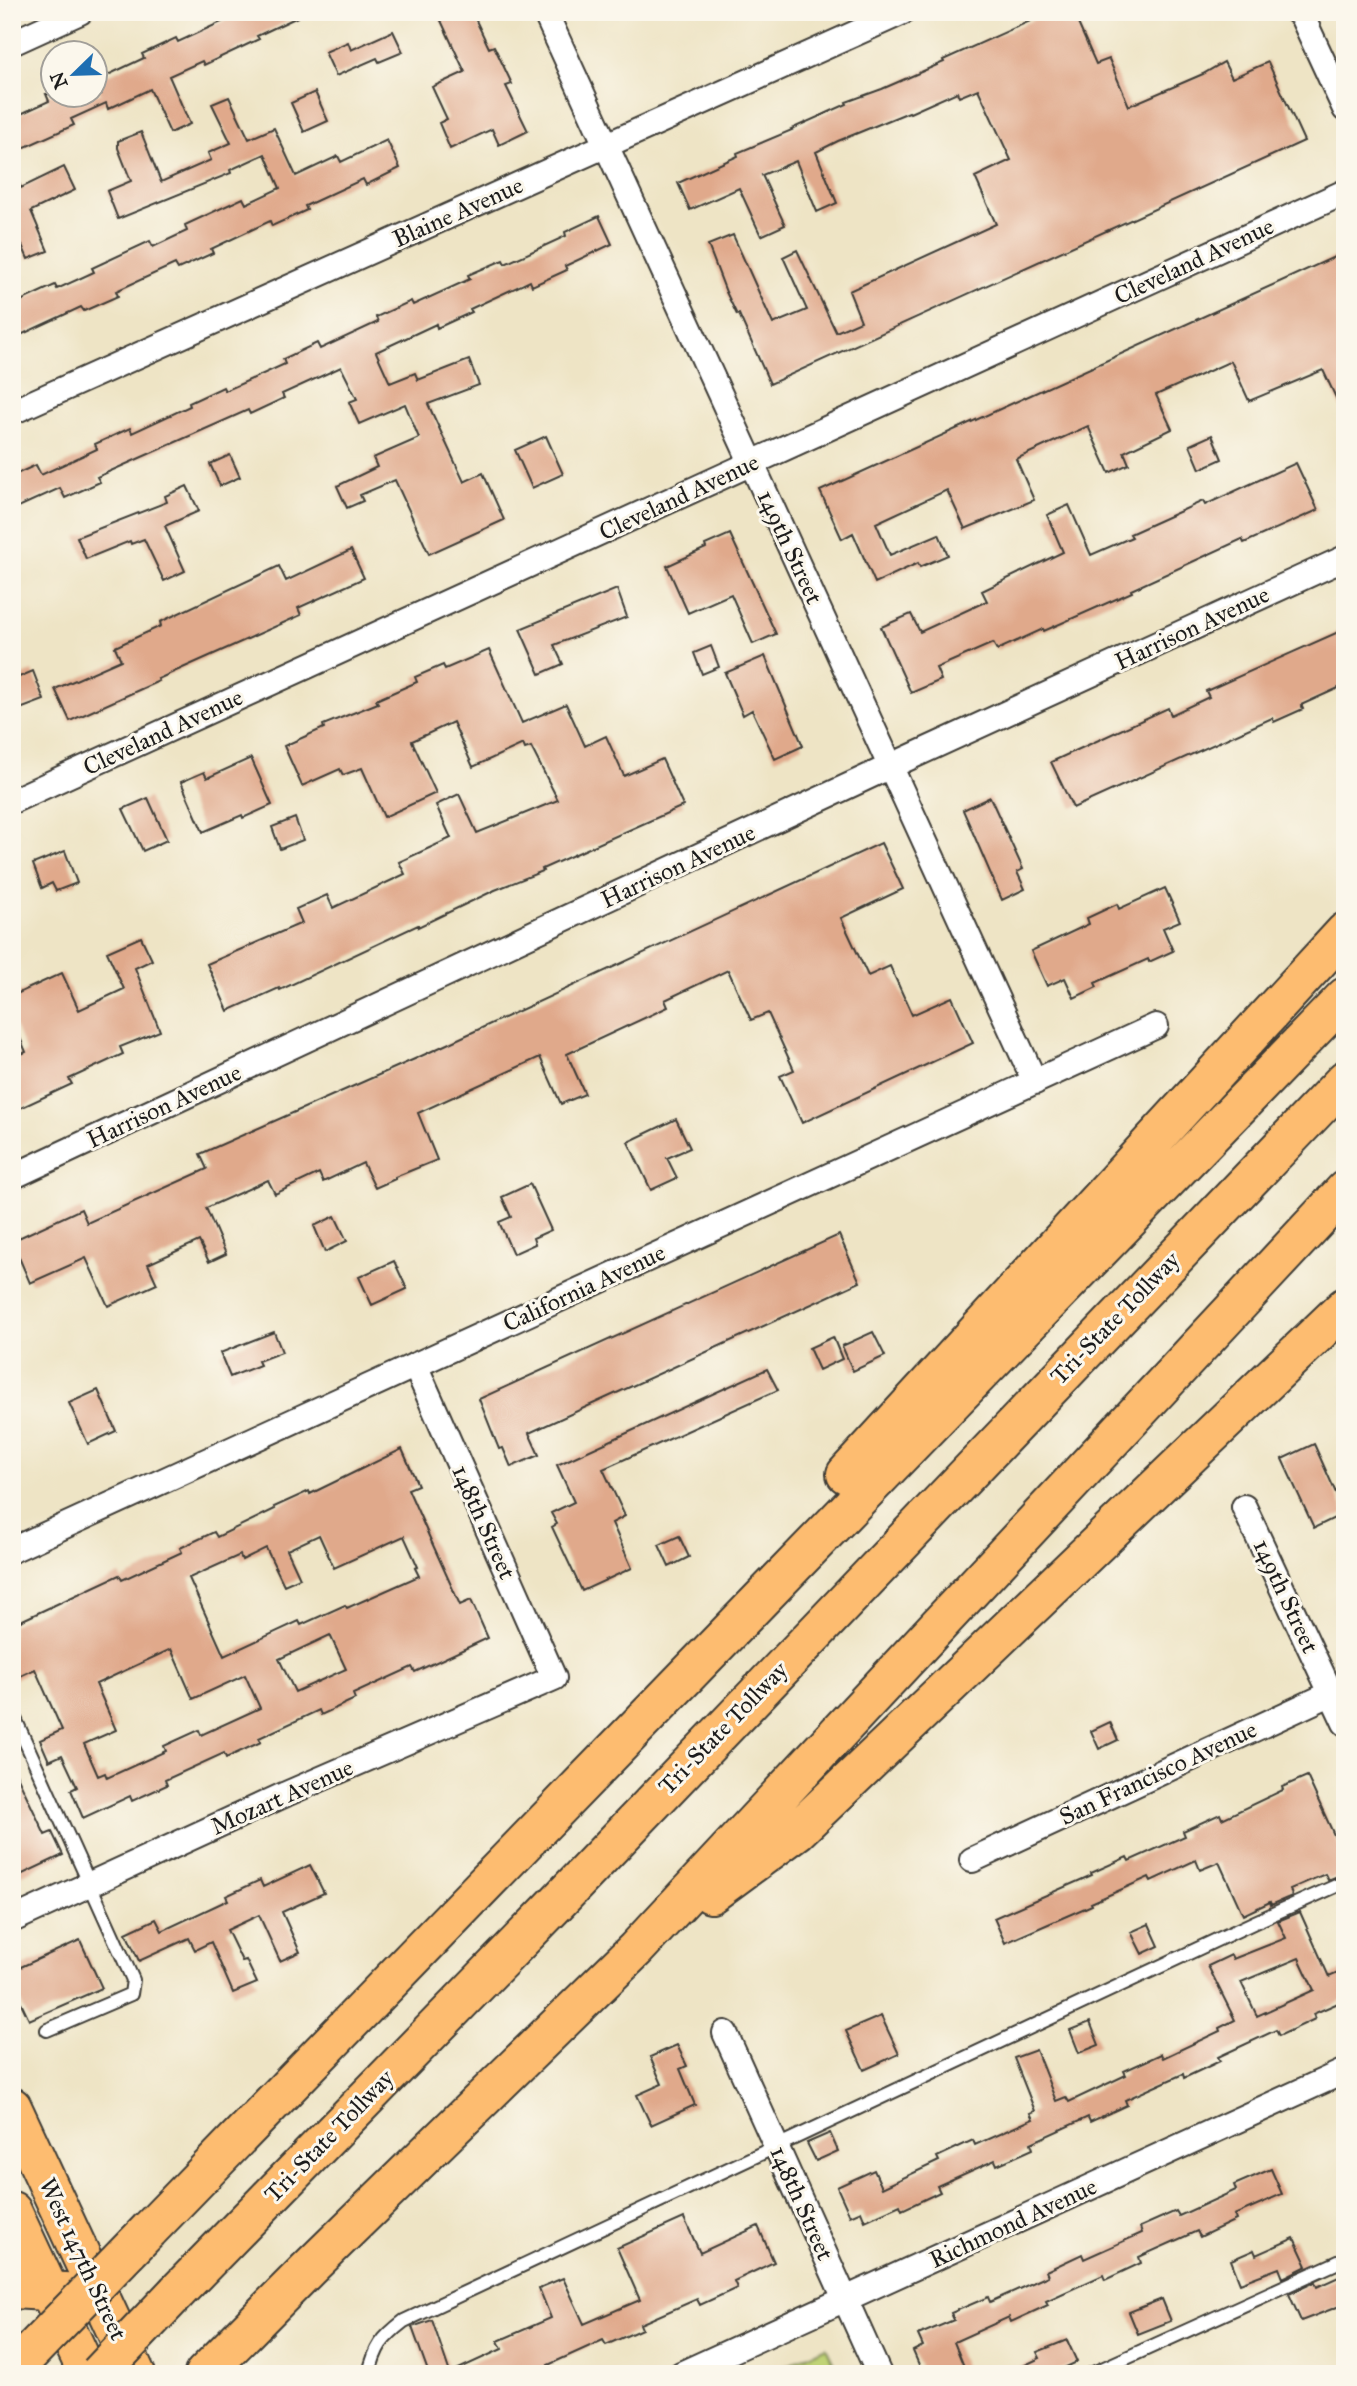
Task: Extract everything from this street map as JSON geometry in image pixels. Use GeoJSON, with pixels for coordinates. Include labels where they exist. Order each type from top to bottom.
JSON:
{"type":"FeatureCollection","features":[{"type":"Feature","properties":{"kind":"main road"},"geometry":{"type":"LineString","coordinates":[[653,1708],[711,1620],[1345,932]]}},
{"type":"Feature","properties":{"kind":"main road"},"geometry":{"type":"LineString","coordinates":[[12,2371],[1345,997]]}},
{"type":"Feature","properties":{"kind":"main road","name":"Tri-State Tollway"},"geometry":{"type":"LineString","coordinates":[[99,2374],[552,1908],[1345,1080]]}},
{"type":"Feature","properties":{"kind":"main road"},"geometry":{"type":"LineString","coordinates":[[209,2369],[636,1949],[1345,1191]]}},
{"type":"Feature","properties":{"kind":"main road"},"geometry":{"type":"LineString","coordinates":[[636,1949],[797,1831],[1339,1310]]}},
{"type":"Feature","properties":{"kind":"main road","name":"West 147th Street"},"geometry":{"type":"LineString","coordinates":[[12,2107],[136,2374]]}},
{"type":"Feature","properties":{"kind":"main road","name":"West 147th Street"},"geometry":{"type":"LineString","coordinates":[[12,2211],[30,2289],[88,2374]]}},
{"type":"Feature","properties":{"kind":"main road"},"geometry":{"type":"LineString","coordinates":[[30,2289],[99,2294]]}},
{"type":"Feature","properties":{"kind":"street"},"geometry":{"type":"LineString","coordinates":[[12,43],[80,12]]}},
{"type":"Feature","properties":{"kind":"street","name":"149th Street"},"geometry":{"type":"LineString","coordinates":[[545,12],[1035,1082]]}},
{"type":"Feature","properties":{"kind":"street","name":"Blaine Avenue"},"geometry":{"type":"LineString","coordinates":[[12,412],[903,12]]}},
{"type":"Feature","properties":{"kind":"street"},"geometry":{"type":"LineString","coordinates":[[1297,12],[1301,14],[1345,109]]}},
{"type":"Feature","properties":{"kind":"street","name":"Cleveland Avenue"},"geometry":{"type":"LineString","coordinates":[[12,801],[1345,192]]}},
{"type":"Feature","properties":{"kind":"street","name":"Harrison Avenue"},"geometry":{"type":"LineString","coordinates":[[12,1177],[891,766],[1345,558]]}},
{"type":"Feature","properties":{"kind":"street","name":"California Avenue"},"geometry":{"type":"LineString","coordinates":[[12,1550],[1156,1026]]}},
{"type":"Feature","properties":{"kind":"street","name":"148th Street"},"geometry":{"type":"LineString","coordinates":[[415,1365],[554,1678]]}},
{"type":"Feature","properties":{"kind":"street","name":"149th Street"},"geometry":{"type":"LineString","coordinates":[[1244,1507],[1338,1690],[1345,1723]]}},
{"type":"Feature","properties":{"kind":"street","name":"Mozart Avenue"},"geometry":{"type":"LineString","coordinates":[[12,1920],[299,1788],[554,1678]]}},
{"type":"Feature","properties":{"kind":"street","name":"San Francisco Avenue"},"geometry":{"type":"LineString","coordinates":[[972,1860],[1338,1690]]}},
{"type":"Feature","properties":{"kind":"street","name":"148th Street"},"geometry":{"type":"LineString","coordinates":[[725,2032],[879,2374]]}},
{"type":"Feature","properties":{"kind":"street","name":"Richmond Avenue"},"geometry":{"type":"LineString","coordinates":[[681,2374],[1345,2071]]}},
{"type":"Feature","properties":{"kind":"lane"},"geometry":{"type":"LineString","coordinates":[[12,1712],[133,1980],[131,1994],[47,2031]]}},
{"type":"Feature","properties":{"kind":"lane"},"geometry":{"type":"LineString","coordinates":[[369,2374],[373,2353],[384,2337],[404,2320],[1345,1882]]}},
{"type":"Feature","properties":{"kind":"lane"},"geometry":{"type":"LineString","coordinates":[[1091,2374],[1345,2259]]}},
{"type":"Feature","properties":{"kind":"green space"},"geometry":{"type":"Polygon","coordinates":[[[826,2347],[839,2374],[769,2374],[826,2347]]]}},
{"type":"Feature","properties":{"kind":"building"},"geometry":{"type":"Polygon","coordinates":[[[243,12],[308,12],[204,65],[202,61],[169,76],[190,124],[170,133],[150,89],[108,109],[108,75],[144,58],[142,54],[176,38],[178,42],[243,12]]]}},
{"type":"Feature","properties":{"kind":"building"},"geometry":{"type":"Polygon","coordinates":[[[437,12],[472,12],[489,48],[494,46],[512,84],[506,86],[528,131],[499,145],[492,129],[450,149],[439,123],[447,119],[432,87],[465,72],[437,12]]]}},
{"type":"Feature","properties":{"kind":"building"},"geometry":{"type":"Polygon","coordinates":[[[1050,12],[1073,12],[1096,64],[1109,59],[1129,106],[1224,62],[1232,78],[1268,62],[1304,141],[770,384],[739,314],[737,315],[726,292],[708,245],[733,235],[773,324],[807,310],[783,257],[797,250],[836,332],[861,321],[849,291],[996,224],[975,177],[1011,160],[978,89],[959,97],[957,92],[816,152],[837,203],[817,212],[796,161],[762,175],[785,225],[761,236],[739,188],[690,210],[678,183],[738,156],[737,153],[847,104],[846,102],[944,62],[943,60],[1050,12]]]}},
{"type":"Feature","properties":{"kind":"building"},"geometry":{"type":"Polygon","coordinates":[[[393,31],[403,52],[379,62],[377,58],[336,76],[325,52],[348,42],[351,50],[393,31]]]}},
{"type":"Feature","properties":{"kind":"building"},"geometry":{"type":"Polygon","coordinates":[[[315,92],[328,121],[304,132],[291,103],[315,92]]]}},
{"type":"Feature","properties":{"kind":"building"},"geometry":{"type":"Polygon","coordinates":[[[229,97],[249,139],[274,128],[296,176],[338,156],[341,162],[387,140],[400,168],[366,185],[363,179],[305,206],[307,210],[272,226],[270,221],[211,249],[213,253],[178,269],[175,264],[116,291],[118,296],[84,311],[81,307],[12,339],[12,305],[55,285],[57,289],[94,272],[92,268],[150,241],[153,247],[187,231],[185,225],[243,198],[246,204],[280,188],[265,154],[230,170],[231,173],[118,219],[107,191],[131,181],[118,148],[118,141],[141,132],[161,182],[211,160],[208,153],[231,143],[212,104],[229,97]]]}},
{"type":"Feature","properties":{"kind":"building"},"geometry":{"type":"Polygon","coordinates":[[[38,106],[95,108],[71,119],[74,125],[12,153],[12,118],[38,106]]]}},
{"type":"Feature","properties":{"kind":"building"},"geometry":{"type":"Polygon","coordinates":[[[12,167],[21,188],[64,167],[75,190],[31,211],[48,251],[28,259],[12,222],[12,167]]]}},
{"type":"Feature","properties":{"kind":"building"},"geometry":{"type":"Polygon","coordinates":[[[599,216],[612,244],[565,266],[567,270],[532,286],[530,281],[470,309],[472,312],[437,328],[436,324],[376,352],[390,383],[415,373],[418,380],[469,360],[479,385],[428,404],[464,482],[483,473],[504,520],[429,554],[395,480],[360,495],[363,501],[347,508],[337,486],[377,467],[373,458],[419,438],[405,404],[359,424],[349,402],[357,399],[341,367],[282,394],[284,398],[250,414],[248,410],[97,477],[100,482],[65,498],[60,488],[12,510],[12,476],[36,465],[41,475],[97,449],[95,444],[130,428],[132,433],[223,387],[225,391],[285,364],[283,359],[317,343],[320,349],[378,322],[376,317],[411,301],[413,305],[470,279],[468,275],[503,260],[505,264],[566,236],[565,232],[599,216]]]}},
{"type":"Feature","properties":{"kind":"building"},"geometry":{"type":"Polygon","coordinates":[[[1345,252],[1345,417],[1323,370],[1249,401],[1231,361],[1156,395],[1172,429],[1124,452],[1129,464],[1109,473],[1088,426],[1016,459],[1034,500],[965,529],[947,490],[876,523],[890,555],[939,534],[948,555],[920,567],[918,563],[875,583],[853,533],[842,539],[820,491],[1345,252]]]}},
{"type":"Feature","properties":{"kind":"building"},"geometry":{"type":"Polygon","coordinates":[[[1212,435],[1222,459],[1200,469],[1190,445],[1212,435]]]}},
{"type":"Feature","properties":{"kind":"building"},"geometry":{"type":"Polygon","coordinates":[[[546,436],[563,474],[532,488],[515,450],[546,436]]]}},
{"type":"Feature","properties":{"kind":"building"},"geometry":{"type":"Polygon","coordinates":[[[230,455],[240,477],[220,486],[210,464],[230,455]]]}},
{"type":"Feature","properties":{"kind":"building"},"geometry":{"type":"Polygon","coordinates":[[[1296,463],[1318,510],[1244,543],[1242,539],[1044,631],[1043,629],[997,650],[993,643],[936,668],[941,680],[911,693],[881,627],[911,614],[920,632],[987,601],[982,591],[1063,552],[1047,515],[1069,505],[1091,555],[1203,501],[1205,505],[1296,463]]]}},
{"type":"Feature","properties":{"kind":"building"},"geometry":{"type":"Polygon","coordinates":[[[187,486],[199,511],[165,526],[185,571],[164,581],[144,539],[131,544],[130,541],[86,559],[77,537],[167,502],[165,496],[187,486]]]}},
{"type":"Feature","properties":{"kind":"building"},"geometry":{"type":"Polygon","coordinates":[[[730,534],[776,634],[753,644],[731,594],[688,613],[667,566],[730,534]]]}},
{"type":"Feature","properties":{"kind":"building"},"geometry":{"type":"Polygon","coordinates":[[[351,550],[364,578],[298,608],[301,615],[70,721],[55,689],[121,660],[115,647],[161,626],[160,622],[279,566],[286,581],[351,550]]]}},
{"type":"Feature","properties":{"kind":"building"},"geometry":{"type":"Polygon","coordinates":[[[617,589],[627,617],[554,645],[563,664],[540,674],[520,629],[617,589]]]}},
{"type":"Feature","properties":{"kind":"building"},"geometry":{"type":"Polygon","coordinates":[[[1345,629],[1345,685],[1301,705],[1303,709],[1274,722],[1272,718],[1073,808],[1051,762],[1168,708],[1171,715],[1209,697],[1206,691],[1345,629]]]}},
{"type":"Feature","properties":{"kind":"building"},"geometry":{"type":"Polygon","coordinates":[[[711,646],[719,667],[702,674],[694,653],[711,646]]]}},
{"type":"Feature","properties":{"kind":"building"},"geometry":{"type":"Polygon","coordinates":[[[489,650],[522,723],[566,704],[585,746],[606,736],[624,776],[662,759],[683,806],[280,990],[279,988],[228,1011],[207,964],[302,923],[296,909],[327,895],[333,908],[405,874],[399,862],[451,838],[436,805],[459,794],[477,833],[558,800],[531,747],[525,749],[523,744],[473,767],[453,722],[412,741],[436,793],[384,817],[362,768],[343,775],[340,769],[302,786],[284,746],[324,728],[323,725],[378,703],[376,700],[417,682],[415,677],[443,665],[445,669],[489,650]]]}},
{"type":"Feature","properties":{"kind":"building"},"geometry":{"type":"Polygon","coordinates":[[[765,656],[803,746],[775,759],[752,710],[743,715],[725,673],[765,656]]]}},
{"type":"Feature","properties":{"kind":"building"},"geometry":{"type":"Polygon","coordinates":[[[33,671],[44,700],[12,712],[12,680],[33,671]]]}},
{"type":"Feature","properties":{"kind":"building"},"geometry":{"type":"Polygon","coordinates":[[[251,758],[272,805],[203,832],[181,782],[204,772],[207,778],[251,758]]]}},
{"type":"Feature","properties":{"kind":"building"},"geometry":{"type":"Polygon","coordinates":[[[990,797],[1023,869],[1017,872],[1025,889],[1002,900],[963,810],[990,797]]]}},
{"type":"Feature","properties":{"kind":"building"},"geometry":{"type":"Polygon","coordinates":[[[148,798],[167,840],[143,851],[123,809],[148,798]]]}},
{"type":"Feature","properties":{"kind":"building"},"geometry":{"type":"Polygon","coordinates":[[[295,818],[303,840],[280,849],[272,827],[295,818]]]}},
{"type":"Feature","properties":{"kind":"building"},"geometry":{"type":"Polygon","coordinates":[[[881,843],[903,889],[841,918],[868,976],[890,966],[912,1015],[952,997],[973,1043],[802,1123],[780,1076],[794,1070],[768,1013],[751,1020],[728,970],[665,1000],[668,1007],[567,1054],[585,1094],[561,1104],[540,1057],[418,1113],[437,1160],[395,1179],[375,1188],[363,1163],[323,1182],[319,1173],[275,1194],[268,1180],[206,1208],[226,1254],[209,1262],[199,1241],[148,1264],[157,1284],[108,1306],[86,1258],[30,1283],[12,1241],[81,1209],[87,1223],[207,1169],[200,1154],[417,1058],[881,843]]]}},
{"type":"Feature","properties":{"kind":"building"},"geometry":{"type":"Polygon","coordinates":[[[65,851],[77,883],[56,891],[52,883],[42,888],[33,864],[65,851]]]}},
{"type":"Feature","properties":{"kind":"building"},"geometry":{"type":"Polygon","coordinates":[[[1165,888],[1180,921],[1163,928],[1173,951],[1095,983],[1097,987],[1074,998],[1065,978],[1047,986],[1031,951],[1089,924],[1087,918],[1117,904],[1119,909],[1165,888]]]}},
{"type":"Feature","properties":{"kind":"building"},"geometry":{"type":"Polygon","coordinates":[[[141,937],[152,960],[135,968],[160,1031],[120,1047],[123,1054],[69,1079],[72,1084],[12,1112],[12,1058],[26,1052],[12,1019],[12,996],[62,973],[79,1010],[124,989],[107,952],[141,937]]]}},
{"type":"Feature","properties":{"kind":"building"},"geometry":{"type":"Polygon","coordinates":[[[676,1119],[690,1148],[667,1158],[677,1178],[651,1190],[628,1142],[676,1119]]]}},
{"type":"Feature","properties":{"kind":"building"},"geometry":{"type":"Polygon","coordinates":[[[530,1184],[551,1230],[533,1238],[535,1244],[513,1254],[499,1222],[511,1217],[502,1197],[530,1184]]]}},
{"type":"Feature","properties":{"kind":"building"},"geometry":{"type":"Polygon","coordinates":[[[335,1216],[347,1241],[325,1252],[314,1226],[335,1216]]]}},
{"type":"Feature","properties":{"kind":"building"},"geometry":{"type":"Polygon","coordinates":[[[839,1235],[860,1282],[529,1433],[539,1455],[511,1467],[503,1448],[499,1449],[479,1399],[839,1235]]]}},
{"type":"Feature","properties":{"kind":"building"},"geometry":{"type":"Polygon","coordinates":[[[394,1261],[407,1289],[372,1305],[359,1277],[394,1261]]]}},
{"type":"Feature","properties":{"kind":"building"},"geometry":{"type":"Polygon","coordinates":[[[274,1332],[282,1352],[258,1361],[260,1365],[230,1377],[220,1353],[274,1332]]]}},
{"type":"Feature","properties":{"kind":"building"},"geometry":{"type":"Polygon","coordinates":[[[873,1332],[885,1356],[853,1371],[842,1346],[873,1332]]]}},
{"type":"Feature","properties":{"kind":"building"},"geometry":{"type":"Polygon","coordinates":[[[833,1337],[842,1359],[819,1370],[809,1348],[833,1337]]]}},
{"type":"Feature","properties":{"kind":"building"},"geometry":{"type":"Polygon","coordinates":[[[767,1369],[778,1390],[603,1469],[625,1516],[612,1523],[632,1568],[582,1591],[552,1527],[557,1524],[551,1513],[574,1502],[557,1465],[767,1369]]]}},
{"type":"Feature","properties":{"kind":"building"},"geometry":{"type":"Polygon","coordinates":[[[98,1390],[116,1431],[88,1444],[69,1403],[98,1390]]]}},
{"type":"Feature","properties":{"kind":"building"},"geometry":{"type":"Polygon","coordinates":[[[1314,1444],[1345,1513],[1314,1528],[1282,1459],[1314,1444]]]}},
{"type":"Feature","properties":{"kind":"building"},"geometry":{"type":"Polygon","coordinates":[[[402,1449],[418,1485],[408,1489],[460,1605],[471,1600],[488,1638],[415,1672],[412,1667],[353,1694],[355,1699],[321,1715],[319,1710],[259,1738],[261,1742],[226,1758],[224,1753],[165,1780],[167,1785],[132,1801],[130,1796],[83,1818],[71,1790],[77,1787],[62,1755],[49,1761],[40,1740],[62,1730],[35,1669],[12,1680],[12,1625],[119,1575],[122,1580],[182,1552],[180,1548],[214,1532],[217,1537],[275,1509],[274,1507],[309,1491],[310,1494],[402,1449]],[[319,1535],[287,1550],[300,1578],[284,1585],[266,1548],[242,1560],[240,1555],[189,1578],[224,1656],[299,1621],[301,1625],[345,1605],[347,1608],[419,1576],[415,1568],[418,1567],[404,1536],[334,1568],[319,1535]],[[330,1635],[279,1659],[295,1692],[346,1669],[330,1635]],[[171,1649],[96,1684],[116,1730],[84,1744],[98,1776],[105,1773],[107,1778],[166,1751],[164,1746],[199,1730],[201,1735],[260,1708],[245,1675],[193,1699],[171,1649]]]}},
{"type":"Feature","properties":{"kind":"building"},"geometry":{"type":"Polygon","coordinates":[[[679,1536],[689,1557],[669,1567],[659,1545],[679,1536]]]}},
{"type":"Feature","properties":{"kind":"building"},"geometry":{"type":"Polygon","coordinates":[[[1110,1722],[1118,1740],[1099,1749],[1091,1731],[1110,1722]]]}},
{"type":"Feature","properties":{"kind":"building"},"geometry":{"type":"Polygon","coordinates":[[[12,1765],[45,1835],[52,1832],[63,1855],[12,1879],[12,1765]]]}},
{"type":"Feature","properties":{"kind":"building"},"geometry":{"type":"Polygon","coordinates":[[[1307,1776],[1345,1859],[1345,1873],[1328,1880],[1325,1874],[1290,1889],[1292,1896],[1271,1905],[1270,1902],[1243,1915],[1219,1862],[1200,1870],[1196,1860],[1151,1881],[1149,1877],[1005,1943],[994,1918],[1127,1857],[1129,1861],[1185,1836],[1183,1831],[1220,1814],[1222,1819],[1307,1776]]]}},
{"type":"Feature","properties":{"kind":"building"},"geometry":{"type":"Polygon","coordinates":[[[310,1865],[324,1893],[282,1912],[300,1952],[280,1961],[259,1915],[227,1930],[242,1961],[246,1960],[257,1983],[233,1993],[211,1942],[195,1950],[189,1938],[139,1961],[126,1933],[156,1919],[162,1931],[228,1900],[226,1896],[260,1880],[263,1887],[310,1865]]]}},
{"type":"Feature","properties":{"kind":"building"},"geometry":{"type":"Polygon","coordinates":[[[1300,1912],[1329,1977],[1345,1970],[1345,2000],[1313,2014],[1315,2019],[1279,2036],[1276,2030],[1218,2057],[1220,2061],[1184,2078],[1183,2074],[1125,2100],[1127,2105],[1090,2122],[1088,2117],[1031,2143],[1033,2149],[997,2165],[995,2160],[937,2186],[940,2192],[902,2210],[900,2205],[865,2221],[861,2211],[850,2216],[837,2187],[874,2170],[882,2188],[939,2161],[937,2157],[973,2140],[975,2145],[1033,2119],[1030,2113],[1035,2111],[1014,2058],[1036,2050],[1056,2101],[1066,2097],[1069,2102],[1126,2075],[1124,2071],[1161,2054],[1163,2058],[1220,2031],[1219,2028],[1235,2020],[1208,1966],[1231,1955],[1233,1959],[1286,1938],[1278,1921],[1300,1912]],[[1299,1958],[1241,1982],[1257,2016],[1314,1990],[1299,1958]]]}},
{"type":"Feature","properties":{"kind":"building"},"geometry":{"type":"Polygon","coordinates":[[[1149,1924],[1159,1946],[1142,1954],[1131,1932],[1149,1924]]]}},
{"type":"Feature","properties":{"kind":"building"},"geometry":{"type":"Polygon","coordinates":[[[80,1940],[102,1988],[29,2020],[12,1984],[12,1971],[80,1940]]]}},
{"type":"Feature","properties":{"kind":"building"},"geometry":{"type":"Polygon","coordinates":[[[881,2016],[899,2054],[864,2070],[846,2031],[881,2016]]]}},
{"type":"Feature","properties":{"kind":"building"},"geometry":{"type":"Polygon","coordinates":[[[1090,2022],[1099,2045],[1079,2053],[1070,2030],[1090,2022]]]}},
{"type":"Feature","properties":{"kind":"building"},"geometry":{"type":"Polygon","coordinates":[[[677,2045],[687,2066],[680,2069],[695,2105],[651,2125],[637,2095],[662,2084],[650,2057],[677,2045]]]}},
{"type":"Feature","properties":{"kind":"building"},"geometry":{"type":"Polygon","coordinates":[[[830,2133],[838,2151],[816,2161],[807,2143],[830,2133]]]}},
{"type":"Feature","properties":{"kind":"building"},"geometry":{"type":"Polygon","coordinates":[[[1271,2169],[1282,2194],[1234,2215],[1236,2220],[1200,2237],[1197,2231],[1139,2257],[1141,2263],[1105,2280],[1103,2275],[1046,2301],[1048,2305],[1011,2322],[1009,2317],[954,2342],[967,2374],[923,2374],[913,2351],[923,2346],[918,2335],[954,2320],[951,2313],[988,2297],[990,2302],[1048,2276],[1046,2271],[1082,2254],[1084,2259],[1142,2233],[1140,2227],[1176,2211],[1179,2216],[1236,2190],[1234,2185],[1271,2169]]]}},
{"type":"Feature","properties":{"kind":"building"},"geometry":{"type":"Polygon","coordinates":[[[684,2218],[700,2253],[758,2226],[774,2262],[734,2281],[737,2288],[700,2305],[697,2299],[640,2324],[642,2329],[606,2345],[603,2340],[548,2365],[552,2374],[429,2374],[412,2327],[432,2320],[450,2373],[502,2349],[498,2341],[551,2318],[539,2288],[563,2278],[584,2324],[640,2300],[617,2248],[684,2218]]]}},
{"type":"Feature","properties":{"kind":"building"},"geometry":{"type":"Polygon","coordinates":[[[1294,2238],[1307,2266],[1283,2278],[1279,2268],[1240,2283],[1231,2260],[1254,2250],[1256,2255],[1294,2238]]]}},
{"type":"Feature","properties":{"kind":"building"},"geometry":{"type":"Polygon","coordinates":[[[1345,2274],[1345,2304],[1301,2321],[1289,2294],[1315,2282],[1317,2287],[1345,2274]]]}},
{"type":"Feature","properties":{"kind":"building"},"geometry":{"type":"Polygon","coordinates":[[[1162,2299],[1171,2321],[1138,2334],[1129,2312],[1162,2299]]]}},
{"type":"Feature","properties":{"kind":"building"},"geometry":{"type":"Polygon","coordinates":[[[1067,2340],[1077,2362],[1051,2374],[1006,2374],[1040,2358],[1037,2352],[1067,2340]]]}}]}
